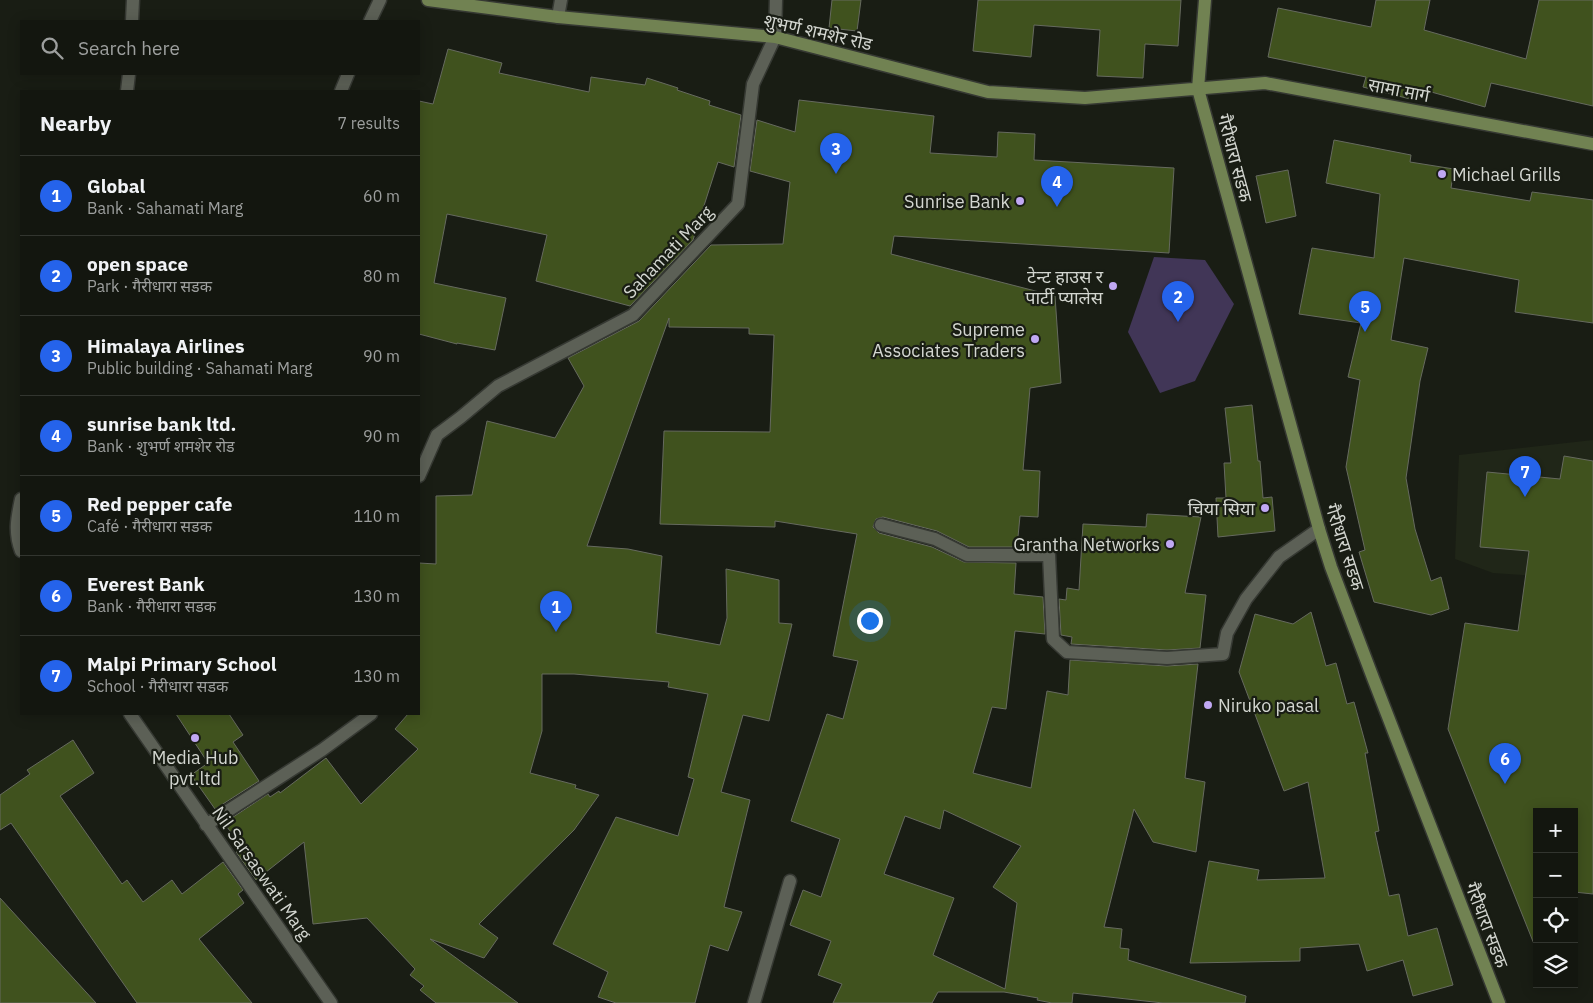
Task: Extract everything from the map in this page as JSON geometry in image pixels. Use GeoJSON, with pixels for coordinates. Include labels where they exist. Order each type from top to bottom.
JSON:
{"type":"FeatureCollection","features":[{"type":"Feature","properties":{"kind":"main road","name":"शुभर्ण शमशेर रोड"},"geometry":{"type":"LineString","coordinates":[[428,0],[558,17],[775,37],[988,92],[1086,98],[1198,89]]}},
{"type":"Feature","properties":{"kind":"main road","name":"गैरीधारा सडक"},"geometry":{"type":"LineString","coordinates":[[1205,0],[1198,89],[1319,529],[1369,669],[1499,1003]]}},
{"type":"Feature","properties":{"kind":"main road","name":"सामा मार्ग"},"geometry":{"type":"LineString","coordinates":[[1198,89],[1265,83],[1593,144]]}},
{"type":"Feature","properties":{"kind":"street"},"geometry":{"type":"LineString","coordinates":[[132,20],[133,0]]}},
{"type":"Feature","properties":{"kind":"street"},"geometry":{"type":"LineString","coordinates":[[370,20],[380,0]]}},
{"type":"Feature","properties":{"kind":"street"},"geometry":{"type":"LineString","coordinates":[[558,17],[562,0]]}},
{"type":"Feature","properties":{"kind":"street"},"geometry":{"type":"LineString","coordinates":[[775,37],[776,0]]}},
{"type":"Feature","properties":{"kind":"street","name":"Sahamati Marg"},"geometry":{"type":"LineString","coordinates":[[420,474],[437,435],[461,418],[498,386],[633,315],[738,204],[753,84],[775,37]]}},
{"type":"Feature","properties":{"kind":"street"},"geometry":{"type":"LineString","coordinates":[[128,90],[129,75]]}},
{"type":"Feature","properties":{"kind":"street"},"geometry":{"type":"LineString","coordinates":[[341,90],[348,75]]}},
{"type":"Feature","properties":{"kind":"street"},"geometry":{"type":"LineString","coordinates":[[20,504],[17,520],[17,540],[20,548]]}},
{"type":"Feature","properties":{"kind":"street"},"geometry":{"type":"LineString","coordinates":[[881,525],[935,539],[967,555],[1050,555],[1053,639],[1067,652],[1168,658],[1223,654],[1227,633],[1251,592],[1279,556],[1319,529]]}},
{"type":"Feature","properties":{"kind":"street","name":"Nil Sarsaswati Marg"},"geometry":{"type":"LineString","coordinates":[[131,715],[331,1003]]}},
{"type":"Feature","properties":{"kind":"street"},"geometry":{"type":"LineString","coordinates":[[206,825],[322,750],[371,715]]}},
{"type":"Feature","properties":{"kind":"street"},"geometry":{"type":"LineString","coordinates":[[754,1003],[790,881]]}},
{"type":"Feature","properties":{"kind":"shaded area"},"geometry":{"type":"Polygon","coordinates":[[[1154,257],[1205,260],[1234,304],[1195,381],[1160,393],[1128,332],[1154,257]]]}},
{"type":"Feature","properties":{"kind":"shaded area"},"geometry":{"type":"Polygon","coordinates":[[[1593,440],[1593,539],[1555,577],[1493,573],[1455,559],[1459,455],[1593,440]]]}},
{"type":"Feature","properties":{"kind":"building"},"geometry":{"type":"Polygon","coordinates":[[[832,0],[861,0],[857,31],[829,28],[832,0]]]}},
{"type":"Feature","properties":{"kind":"building"},"geometry":{"type":"Polygon","coordinates":[[[978,0],[1181,0],[1178,46],[1145,44],[1143,78],[1097,76],[1100,30],[1034,25],[1031,57],[973,51],[978,0]]]}},
{"type":"Feature","properties":{"kind":"building"},"geometry":{"type":"Polygon","coordinates":[[[1376,0],[1430,0],[1424,30],[1526,59],[1539,0],[1593,0],[1593,106],[1491,83],[1485,107],[1417,88],[1414,100],[1363,87],[1366,77],[1268,57],[1278,8],[1371,27],[1376,0]]]}},
{"type":"Feature","properties":{"kind":"building"},"geometry":{"type":"Polygon","coordinates":[[[448,49],[502,63],[499,73],[589,92],[591,77],[645,85],[647,78],[710,101],[709,105],[741,115],[734,167],[718,162],[693,240],[630,306],[536,281],[547,235],[447,214],[434,283],[506,298],[495,350],[457,344],[420,334],[420,101],[433,104],[448,49]]]}},
{"type":"Feature","properties":{"kind":"building"},"geometry":{"type":"Polygon","coordinates":[[[799,100],[934,116],[930,153],[997,157],[998,132],[1035,134],[1034,160],[1174,168],[1169,253],[894,236],[891,254],[1055,296],[1061,383],[1030,388],[1023,470],[1040,471],[1038,517],[1020,516],[1017,547],[969,547],[937,531],[883,517],[876,519],[873,527],[879,533],[932,547],[964,562],[1016,563],[1014,594],[1043,597],[1045,634],[1015,631],[1006,709],[992,707],[973,773],[1031,788],[1047,691],[1068,695],[1070,660],[1167,666],[1198,664],[1185,778],[1205,782],[1196,852],[1153,842],[1134,809],[1104,927],[1122,929],[1120,948],[1129,949],[1128,960],[1246,996],[1245,1003],[1163,1003],[1073,993],[1072,1003],[1052,1003],[1037,1000],[1038,998],[1004,992],[938,992],[932,1003],[833,1003],[842,984],[818,975],[831,941],[790,925],[803,890],[821,897],[840,839],[791,821],[827,714],[843,719],[858,661],[833,656],[857,534],[775,521],[775,527],[660,524],[664,431],[770,432],[774,335],[749,334],[749,328],[669,327],[669,318],[587,546],[628,549],[662,556],[656,633],[720,645],[727,618],[726,569],[779,580],[779,623],[792,624],[769,721],[743,715],[721,792],[750,800],[724,907],[742,912],[728,951],[710,945],[695,1003],[616,1003],[598,997],[608,972],[553,944],[616,817],[678,836],[694,779],[688,777],[708,694],[668,687],[669,682],[574,674],[542,674],[542,731],[530,773],[576,785],[575,788],[599,795],[574,830],[479,924],[498,938],[484,958],[430,939],[518,1003],[436,1003],[420,990],[424,986],[410,975],[415,969],[367,918],[313,924],[304,842],[256,880],[236,852],[242,847],[224,823],[268,794],[270,797],[279,791],[280,793],[326,758],[361,804],[418,749],[395,729],[407,715],[420,715],[420,563],[436,564],[436,496],[472,495],[487,421],[555,438],[584,386],[568,358],[639,321],[711,245],[783,244],[790,182],[750,171],[757,120],[795,132],[799,100]],[[944,810],[940,829],[905,816],[884,874],[954,898],[933,955],[1005,989],[1017,903],[993,887],[1021,846],[944,810]]]}},
{"type":"Feature","properties":{"kind":"building"},"geometry":{"type":"Polygon","coordinates":[[[1334,140],[1411,155],[1410,162],[1454,169],[1451,188],[1530,201],[1532,192],[1593,200],[1593,323],[1515,312],[1519,280],[1404,258],[1391,340],[1428,348],[1420,381],[1406,478],[1415,529],[1431,581],[1441,577],[1449,609],[1431,615],[1374,602],[1359,552],[1365,550],[1346,467],[1360,380],[1348,377],[1361,323],[1299,314],[1312,248],[1374,258],[1380,194],[1326,183],[1334,140]]]}},
{"type":"Feature","properties":{"kind":"building"},"geometry":{"type":"Polygon","coordinates":[[[1288,170],[1296,216],[1266,223],[1256,176],[1288,170]]]}},
{"type":"Feature","properties":{"kind":"building"},"geometry":{"type":"Polygon","coordinates":[[[1252,405],[1263,498],[1272,497],[1275,531],[1218,537],[1216,498],[1226,498],[1224,463],[1231,463],[1225,408],[1252,405]]]}},
{"type":"Feature","properties":{"kind":"building"},"geometry":{"type":"Polygon","coordinates":[[[1564,456],[1593,461],[1593,894],[1578,892],[1578,808],[1533,808],[1533,942],[1448,729],[1465,623],[1518,631],[1529,551],[1480,547],[1487,472],[1560,479],[1564,456]]]}},
{"type":"Feature","properties":{"kind":"building"},"geometry":{"type":"Polygon","coordinates":[[[1147,514],[1201,517],[1185,593],[1206,595],[1200,648],[1167,650],[1071,644],[1072,637],[1061,635],[1059,599],[1066,600],[1067,588],[1079,590],[1083,524],[1146,527],[1147,514]]]}},
{"type":"Feature","properties":{"kind":"building"},"geometry":{"type":"Polygon","coordinates":[[[1311,612],[1326,666],[1336,663],[1347,704],[1354,702],[1368,753],[1365,753],[1379,831],[1375,832],[1389,896],[1399,894],[1408,936],[1437,928],[1453,985],[1413,996],[1403,960],[1367,971],[1359,944],[1300,948],[1300,961],[1190,963],[1209,861],[1259,870],[1257,880],[1325,878],[1308,782],[1284,791],[1239,672],[1255,614],[1293,624],[1311,612]]]}},
{"type":"Feature","properties":{"kind":"building"},"geometry":{"type":"Polygon","coordinates":[[[177,715],[230,715],[243,735],[233,742],[259,781],[215,809],[191,775],[208,763],[177,715]]]}},
{"type":"Feature","properties":{"kind":"building"},"geometry":{"type":"Polygon","coordinates":[[[73,740],[94,773],[60,796],[122,884],[127,880],[143,902],[172,880],[182,894],[223,862],[243,890],[238,894],[244,903],[199,939],[252,1003],[137,1003],[11,823],[0,830],[0,795],[30,774],[27,770],[73,740]]]}},
{"type":"Feature","properties":{"kind":"building"},"geometry":{"type":"Polygon","coordinates":[[[0,898],[96,1003],[0,1003],[0,898]]]}},
{"type":"Feature","properties":{"kind":"place","name":"Himalaya Airlines"},"geometry":{"type":"Point","coordinates":[836,174]}},
{"type":"Feature","properties":{"kind":"place","name":"Michael Grills"},"geometry":{"type":"Point","coordinates":[1442,174]}},
{"type":"Feature","properties":{"kind":"place","name":"Sunrise Bank"},"geometry":{"type":"Point","coordinates":[1020,201]}},
{"type":"Feature","properties":{"kind":"place","name":"sunrise bank ltd."},"geometry":{"type":"Point","coordinates":[1057,207]}},
{"type":"Feature","properties":{"kind":"place","name":"टेन्ट हाउस र पार्टी प्यालेस"},"geometry":{"type":"Point","coordinates":[1113,286]}},
{"type":"Feature","properties":{"kind":"place","name":"open space"},"geometry":{"type":"Point","coordinates":[1178,322]}},
{"type":"Feature","properties":{"kind":"place","name":"Red pepper cafe"},"geometry":{"type":"Point","coordinates":[1365,332]}},
{"type":"Feature","properties":{"kind":"place","name":"Supreme Associates Traders"},"geometry":{"type":"Point","coordinates":[1035,339]}},
{"type":"Feature","properties":{"kind":"place","name":"Malpi Primary School"},"geometry":{"type":"Point","coordinates":[1525,497]}},
{"type":"Feature","properties":{"kind":"place","name":"चिया सिया"},"geometry":{"type":"Point","coordinates":[1265,508]}},
{"type":"Feature","properties":{"kind":"place","name":"Grantha Networks"},"geometry":{"type":"Point","coordinates":[1170,544]}},
{"type":"Feature","properties":{"kind":"place","name":"Global"},"geometry":{"type":"Point","coordinates":[556,632]}},
{"type":"Feature","properties":{"kind":"place","name":"Niruko pasal"},"geometry":{"type":"Point","coordinates":[1208,705]}},
{"type":"Feature","properties":{"kind":"place","name":"Media Hub pvt.ltd"},"geometry":{"type":"Point","coordinates":[195,738]}},
{"type":"Feature","properties":{"kind":"place","name":"Everest Bank"},"geometry":{"type":"Point","coordinates":[1505,784]}}]}
